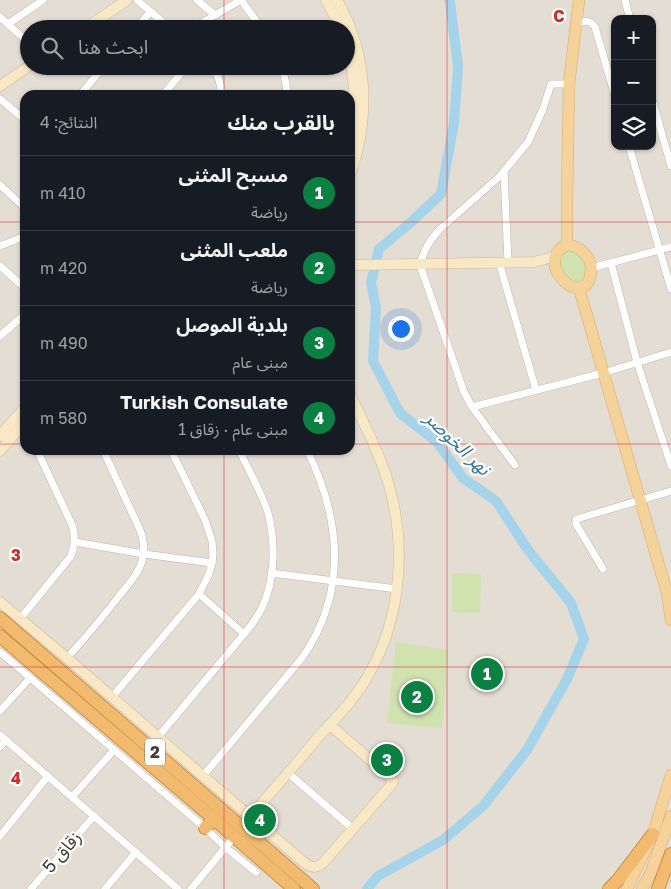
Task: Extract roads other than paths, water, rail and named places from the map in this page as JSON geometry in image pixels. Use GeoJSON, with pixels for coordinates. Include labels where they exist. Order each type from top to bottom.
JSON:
{"type":"FeatureCollection","features":[{"type":"Feature","properties":{"kind":"highway","name":"2"},"geometry":{"type":"LineString","coordinates":[[0,618],[312,887]]}},
{"type":"Feature","properties":{"kind":"highway","name":"2"},"geometry":{"type":"LineString","coordinates":[[0,636],[209,824],[242,827],[294,889]]}},
{"type":"Feature","properties":{"kind":"highway"},"geometry":{"type":"LineString","coordinates":[[610,889],[653,834]]}},
{"type":"Feature","properties":{"kind":"highway"},"geometry":{"type":"LineString","coordinates":[[658,889],[671,854]]}},
{"type":"Feature","properties":{"kind":"main road"},"geometry":{"type":"LineString","coordinates":[[567,246],[569,84],[579,0]]}},
{"type":"Feature","properties":{"kind":"main road"},"geometry":{"type":"LineString","coordinates":[[567,246],[574,246],[579,249],[588,260],[591,268],[590,275],[588,283],[583,287],[572,287],[557,272],[555,265],[556,256],[561,248],[567,246]]}},
{"type":"Feature","properties":{"kind":"main road"},"geometry":{"type":"LineString","coordinates":[[579,288],[669,596],[671,620]]}},
{"type":"Feature","properties":{"kind":"main road"},"geometry":{"type":"LineString","coordinates":[[628,889],[653,834],[671,775]]}},
{"type":"Feature","properties":{"kind":"main road"},"geometry":{"type":"LineString","coordinates":[[642,889],[651,872],[671,816]]}},
{"type":"Feature","properties":{"kind":"street"},"geometry":{"type":"LineString","coordinates":[[8,24],[43,0]]}},
{"type":"Feature","properties":{"kind":"street"},"geometry":{"type":"LineString","coordinates":[[97,20],[127,0]]}},
{"type":"Feature","properties":{"kind":"street"},"geometry":{"type":"LineString","coordinates":[[137,0],[159,20]]}},
{"type":"Feature","properties":{"kind":"street"},"geometry":{"type":"LineString","coordinates":[[198,0],[215,15]]}},
{"type":"Feature","properties":{"kind":"street"},"geometry":{"type":"LineString","coordinates":[[206,20],[241,0],[255,20]]}},
{"type":"Feature","properties":{"kind":"street"},"geometry":{"type":"LineString","coordinates":[[326,0],[336,20]]}},
{"type":"Feature","properties":{"kind":"street"},"geometry":{"type":"LineString","coordinates":[[336,0],[348,20]]}},
{"type":"Feature","properties":{"kind":"street"},"geometry":{"type":"LineString","coordinates":[[625,0],[629,15]]}},
{"type":"Feature","properties":{"kind":"street"},"geometry":{"type":"LineString","coordinates":[[143,20],[150,12]]}},
{"type":"Feature","properties":{"kind":"street"},"geometry":{"type":"LineString","coordinates":[[0,17],[20,35]]}},
{"type":"Feature","properties":{"kind":"street"},"geometry":{"type":"LineString","coordinates":[[576,27],[580,22],[585,21],[590,22],[595,27],[611,82]]}},
{"type":"Feature","properties":{"kind":"street"},"geometry":{"type":"LineString","coordinates":[[355,39],[362,71],[363,103],[362,130],[355,160]]}},
{"type":"Feature","properties":{"kind":"street"},"geometry":{"type":"LineString","coordinates":[[2,82],[20,71]]}},
{"type":"Feature","properties":{"kind":"street"},"geometry":{"type":"LineString","coordinates":[[84,90],[97,75]]}},
{"type":"Feature","properties":{"kind":"street"},"geometry":{"type":"LineString","coordinates":[[167,90],[180,75]]}},
{"type":"Feature","properties":{"kind":"street"},"geometry":{"type":"LineString","coordinates":[[217,75],[222,90]]}},
{"type":"Feature","properties":{"kind":"street"},"geometry":{"type":"LineString","coordinates":[[284,75],[287,90]]}},
{"type":"Feature","properties":{"kind":"street"},"geometry":{"type":"LineString","coordinates":[[352,90],[353,75]]}},
{"type":"Feature","properties":{"kind":"street"},"geometry":{"type":"LineString","coordinates":[[515,465],[472,407],[464,392],[417,265],[424,250],[433,238],[504,171],[528,142],[543,109],[551,84],[569,84]]}},
{"type":"Feature","properties":{"kind":"street"},"geometry":{"type":"LineString","coordinates":[[0,99],[20,116]]}},
{"type":"Feature","properties":{"kind":"street"},"geometry":{"type":"LineString","coordinates":[[654,105],[671,166]]}},
{"type":"Feature","properties":{"kind":"street"},"geometry":{"type":"LineString","coordinates":[[631,150],[671,289]]}},
{"type":"Feature","properties":{"kind":"street"},"geometry":{"type":"LineString","coordinates":[[504,171],[504,262],[536,390]]}},
{"type":"Feature","properties":{"kind":"street"},"geometry":{"type":"LineString","coordinates":[[0,185],[20,203]]}},
{"type":"Feature","properties":{"kind":"street"},"geometry":{"type":"LineString","coordinates":[[0,246],[20,238]]}},
{"type":"Feature","properties":{"kind":"street"},"geometry":{"type":"LineString","coordinates":[[591,268],[671,247]]}},
{"type":"Feature","properties":{"kind":"street"},"geometry":{"type":"LineString","coordinates":[[355,265],[540,262],[556,256]]}},
{"type":"Feature","properties":{"kind":"street"},"geometry":{"type":"LineString","coordinates":[[534,262],[547,266],[557,272]]}},
{"type":"Feature","properties":{"kind":"street"},"geometry":{"type":"LineString","coordinates":[[612,263],[637,362],[671,466]]}},
{"type":"Feature","properties":{"kind":"street"},"geometry":{"type":"LineString","coordinates":[[0,266],[20,284]]}},
{"type":"Feature","properties":{"kind":"street"},"geometry":{"type":"LineString","coordinates":[[0,336],[20,318]]}},
{"type":"Feature","properties":{"kind":"street"},"geometry":{"type":"LineString","coordinates":[[472,407],[603,373],[671,352]]}},
{"type":"Feature","properties":{"kind":"street"},"geometry":{"type":"LineString","coordinates":[[191,889],[361,686],[384,640],[392,614],[399,566],[395,512],[389,484],[355,405]]}},
{"type":"Feature","properties":{"kind":"street"},"geometry":{"type":"LineString","coordinates":[[0,436],[20,413]]}},
{"type":"Feature","properties":{"kind":"street"},"geometry":{"type":"LineString","coordinates":[[0,451],[20,429]]}},
{"type":"Feature","properties":{"kind":"street"},"geometry":{"type":"LineString","coordinates":[[20,619],[71,556],[75,542],[72,525],[39,455]]}},
{"type":"Feature","properties":{"kind":"street"},"geometry":{"type":"LineString","coordinates":[[67,658],[134,578],[144,554],[140,530],[105,455]]}},
{"type":"Feature","properties":{"kind":"street"},"geometry":{"type":"LineString","coordinates":[[112,697],[199,594],[210,574],[213,554],[212,541],[205,520],[173,455]]}},
{"type":"Feature","properties":{"kind":"street"},"geometry":{"type":"LineString","coordinates":[[158,737],[244,634],[262,609],[270,584],[273,540],[262,499],[241,455]]}},
{"type":"Feature","properties":{"kind":"street"},"geometry":{"type":"LineString","coordinates":[[202,776],[310,648],[330,600],[334,580],[334,538],[326,496],[309,455]]}},
{"type":"Feature","properties":{"kind":"street"},"geometry":{"type":"LineString","coordinates":[[603,569],[576,524],[576,520],[671,491]]}},
{"type":"Feature","properties":{"kind":"street"},"geometry":{"type":"LineString","coordinates":[[75,542],[212,563]]}},
{"type":"Feature","properties":{"kind":"street"},"geometry":{"type":"LineString","coordinates":[[272,573],[397,589]]}},
{"type":"Feature","properties":{"kind":"street"},"geometry":{"type":"LineString","coordinates":[[199,594],[244,634]]}},
{"type":"Feature","properties":{"kind":"street"},"geometry":{"type":"LineString","coordinates":[[0,602],[202,776],[242,827],[315,868],[323,863],[393,781],[330,725]]}},
{"type":"Feature","properties":{"kind":"street"},"geometry":{"type":"LineString","coordinates":[[0,652],[114,750],[209,824],[225,847],[256,872]]}},
{"type":"Feature","properties":{"kind":"street"},"geometry":{"type":"LineString","coordinates":[[0,711],[30,678]]}},
{"type":"Feature","properties":{"kind":"street"},"geometry":{"type":"LineString","coordinates":[[0,747],[3,737],[178,889]]}},
{"type":"Feature","properties":{"kind":"street"},"geometry":{"type":"LineString","coordinates":[[72,797],[114,750]]}},
{"type":"Feature","properties":{"kind":"street"},"geometry":{"type":"LineString","coordinates":[[288,773],[352,828]]}},
{"type":"Feature","properties":{"kind":"street"},"geometry":{"type":"LineString","coordinates":[[0,836],[48,776]]}},
{"type":"Feature","properties":{"kind":"street","name":"زقاق 5"},"geometry":{"type":"LineString","coordinates":[[31,889],[94,816]]}},
{"type":"Feature","properties":{"kind":"street"},"geometry":{"type":"LineString","coordinates":[[105,889],[136,852]]}},
{"type":"Feature","properties":{"kind":"water"},"geometry":{"type":"Polygon","coordinates":[[[480,663],[493,663],[495,686],[481,686],[480,663]]]}},
{"type":"Feature","properties":{"kind":"waterway","name":"نهر الخوصر"},"geometry":{"type":"LineString","coordinates":[[367,889],[378,876],[443,840],[483,806],[527,750],[567,679],[584,639],[571,603],[528,550],[496,501],[463,478],[437,442],[400,413],[373,361],[376,307],[371,283],[379,249],[441,194],[454,123],[458,66],[449,0]]}},
{"type":"Feature","properties":{"kind":"place","name":"مسبح المثنى"},"geometry":{"type":"Point","coordinates":[487,674]}},
{"type":"Feature","properties":{"kind":"place","name":"ملعب المثنى"},"geometry":{"type":"Point","coordinates":[417,697]}},
{"type":"Feature","properties":{"kind":"place","name":"بلدية الموصل"},"geometry":{"type":"Point","coordinates":[387,760]}},
{"type":"Feature","properties":{"kind":"place","name":"Turkish Consulate"},"geometry":{"type":"Point","coordinates":[260,820]}}]}
